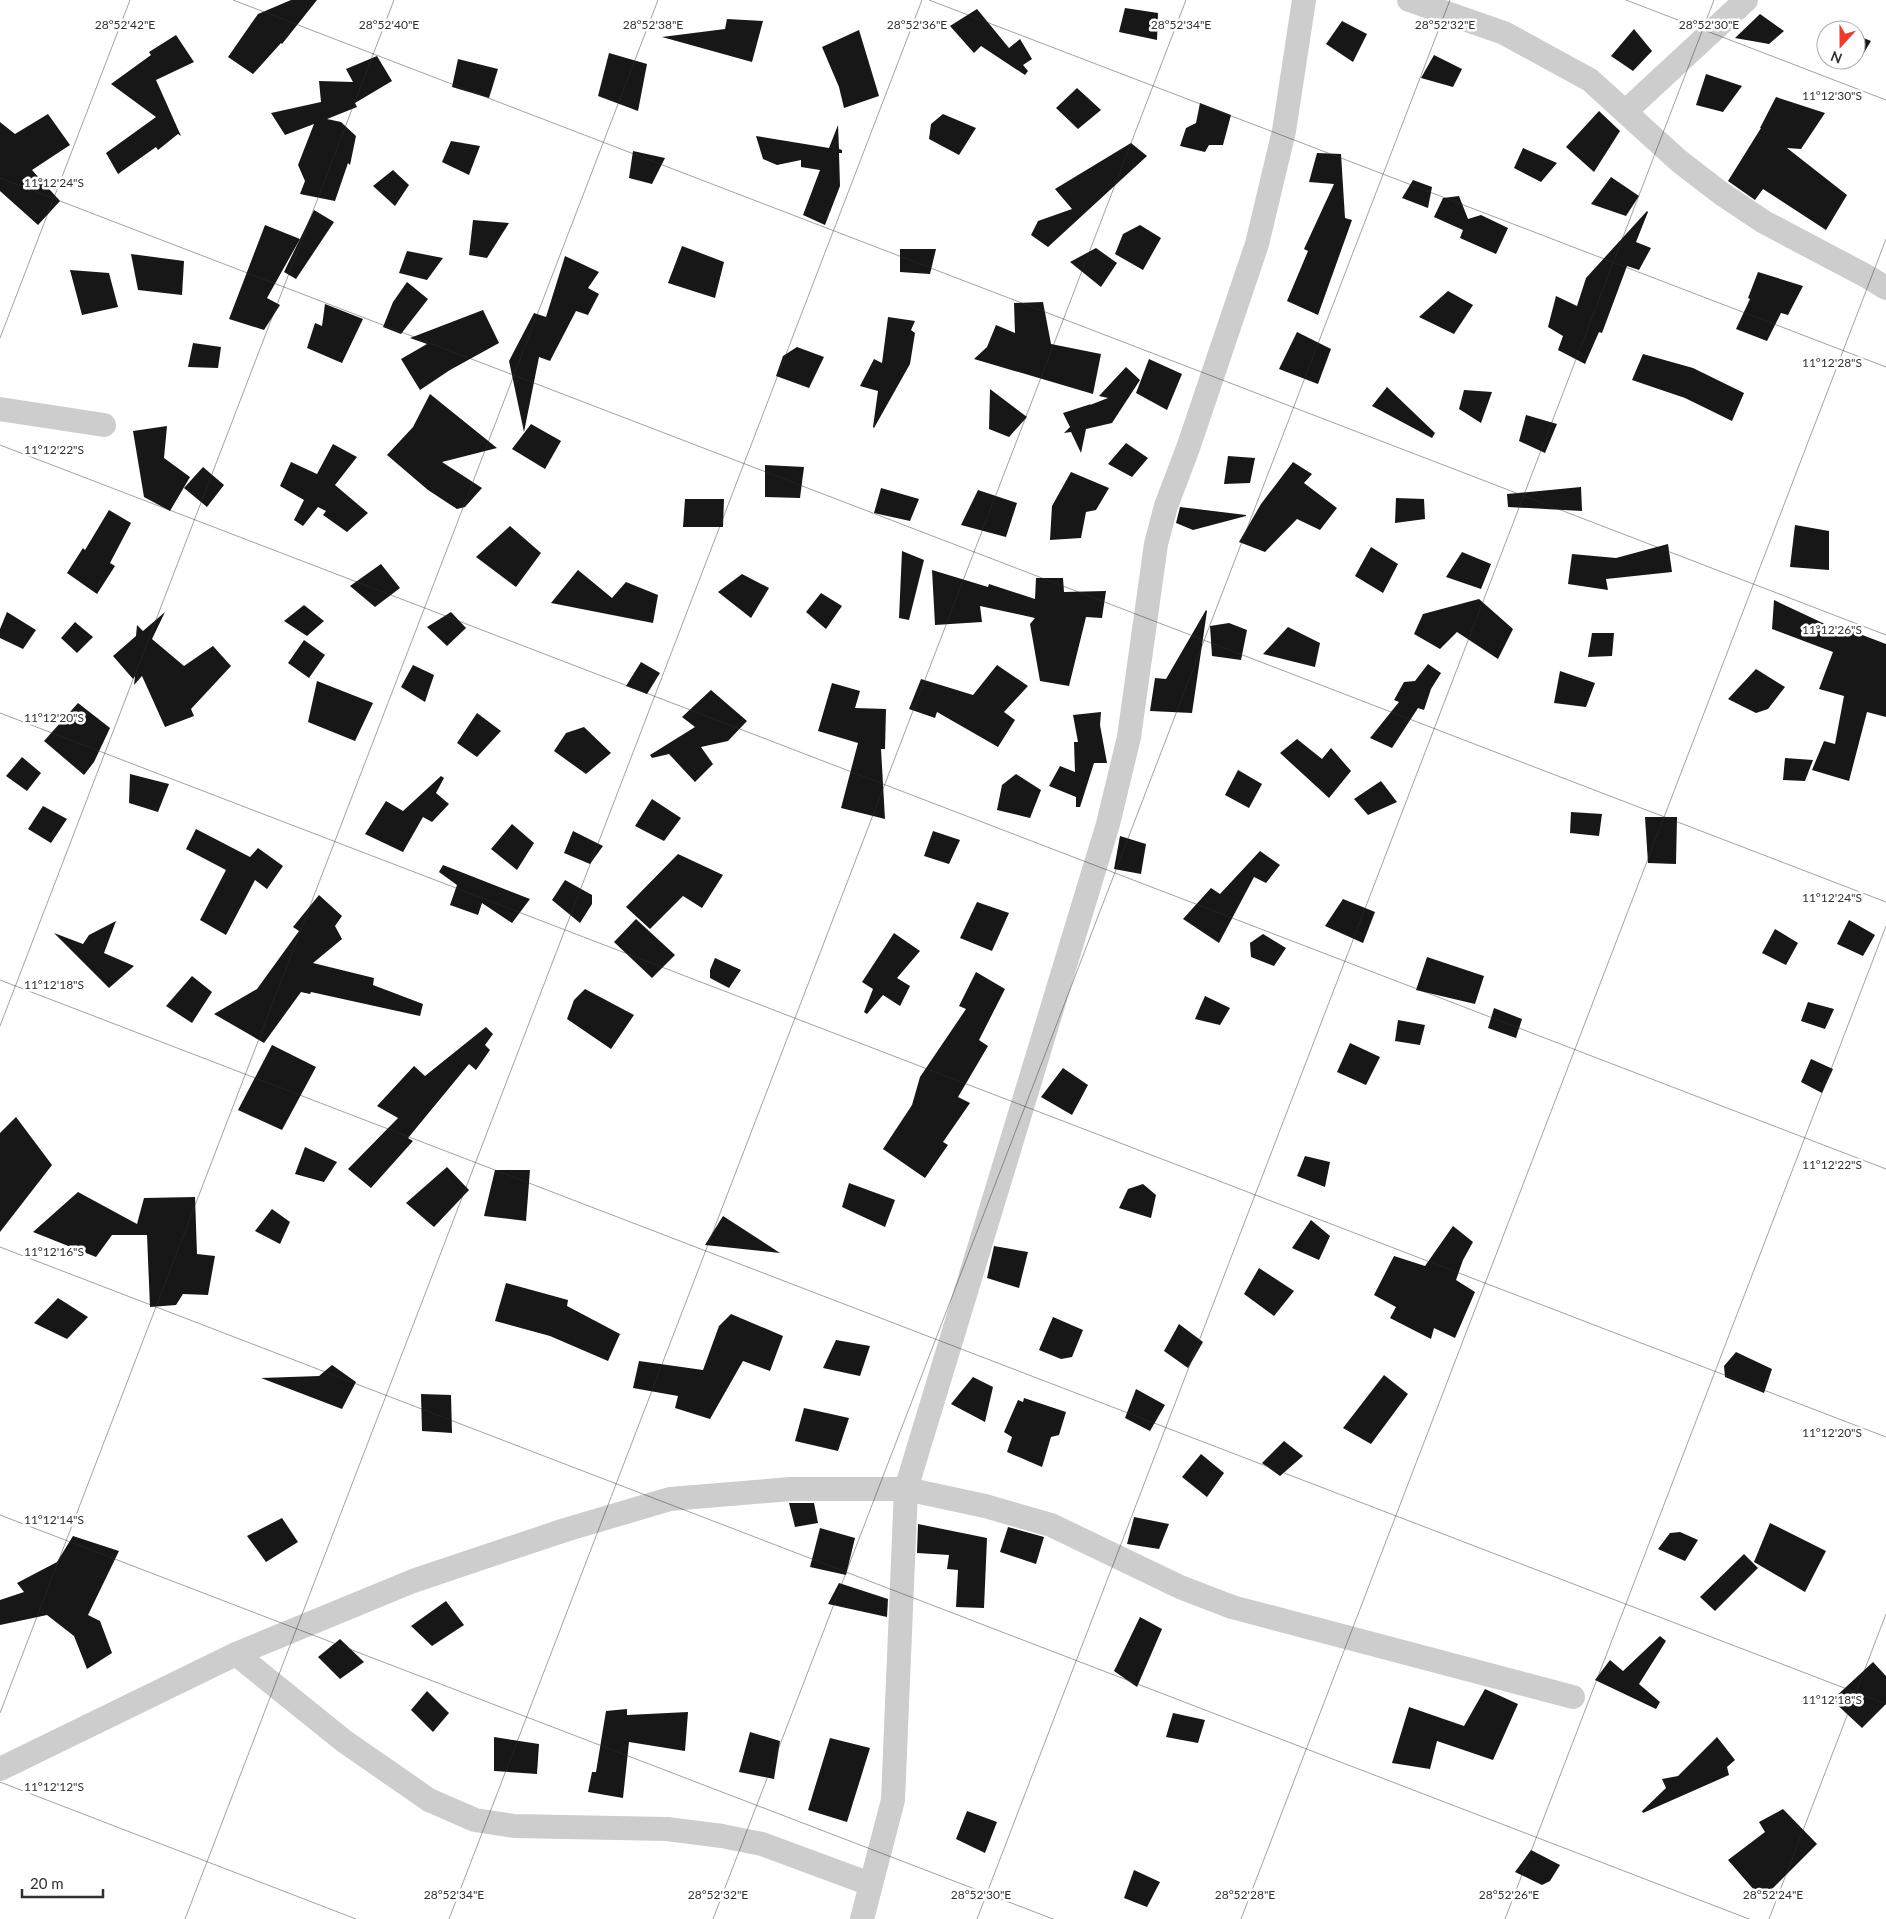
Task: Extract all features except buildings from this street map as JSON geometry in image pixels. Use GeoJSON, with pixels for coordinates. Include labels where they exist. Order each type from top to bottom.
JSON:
{"type":"FeatureCollection","features":[{"type":"Feature","properties":{"kind":"street"},"geometry":{"type":"LineString","coordinates":[[862,1919],[893,1800],[906,1488],[1108,824],[1129,737],[1159,535],[1166,506],[1188,448],[1257,244],[1284,132],[1304,0]]}},
{"type":"Feature","properties":{"kind":"street"},"geometry":{"type":"LineString","coordinates":[[1409,0],[1504,33],[1590,80],[1679,161],[1722,194],[1764,222],[1886,288]]}},
{"type":"Feature","properties":{"kind":"street"},"geometry":{"type":"LineString","coordinates":[[1626,111],[1746,0]]}},
{"type":"Feature","properties":{"kind":"street"},"geometry":{"type":"LineString","coordinates":[[0,410],[104,425]]}},
{"type":"Feature","properties":{"kind":"street"},"geometry":{"type":"LineString","coordinates":[[0,1769],[236,1654],[413,1581],[565,1530],[670,1499],[791,1489],[906,1488],[985,1506],[1051,1525],[1180,1587],[1232,1606],[1573,1697]]}},
{"type":"Feature","properties":{"kind":"street"},"geometry":{"type":"LineString","coordinates":[[236,1654],[352,1747],[430,1800],[475,1820],[514,1826],[667,1829],[722,1836],[762,1844],[870,1884]]}}]}
